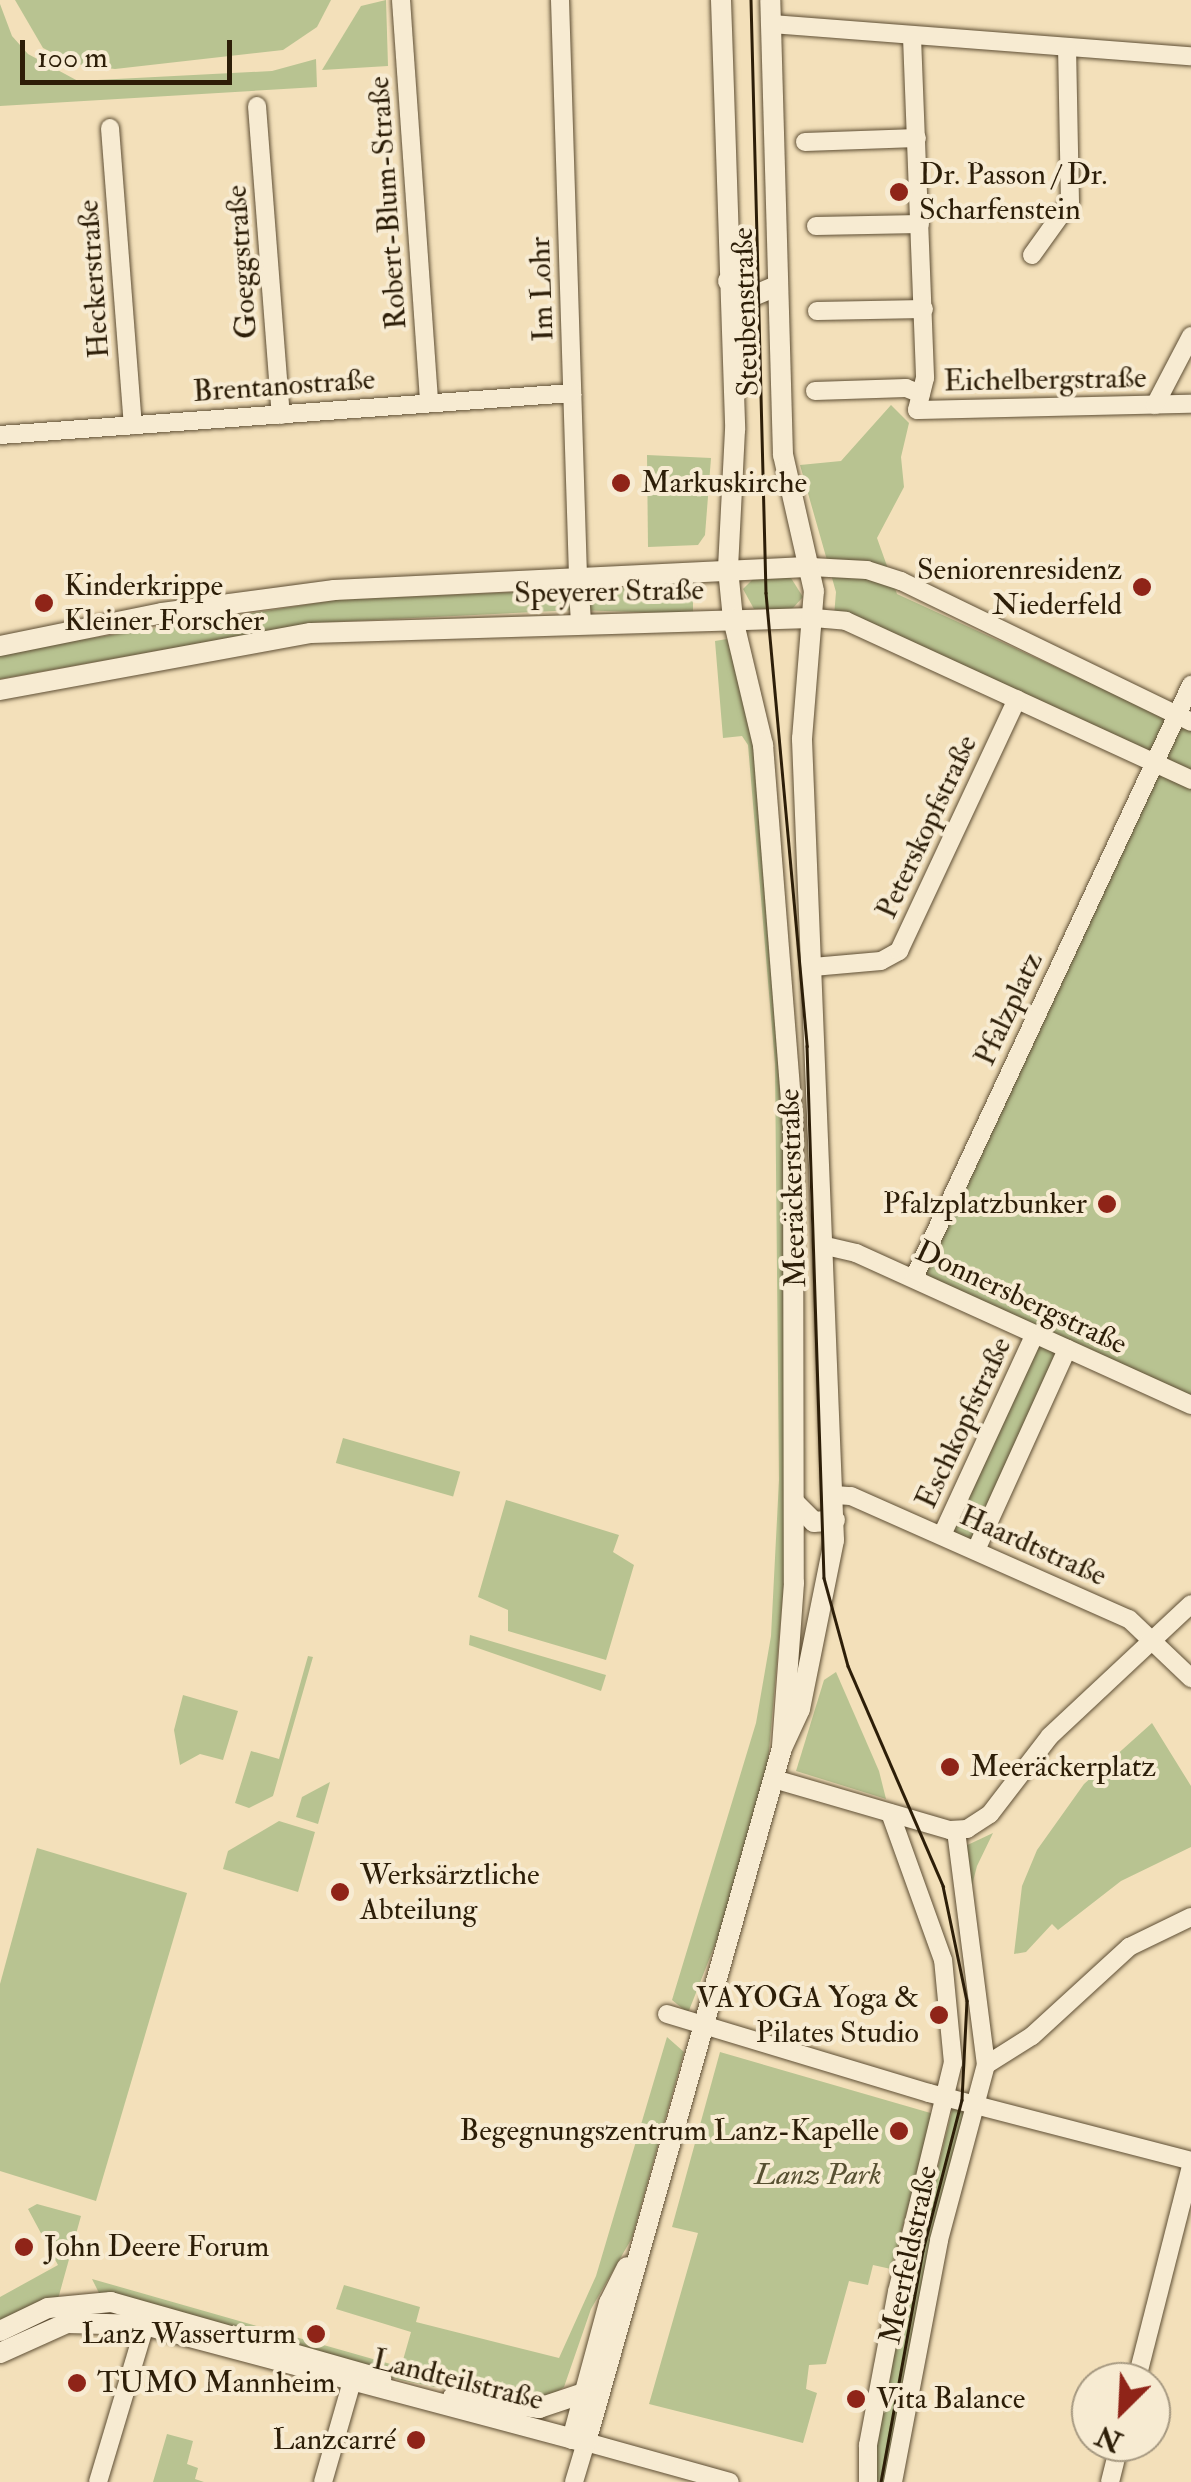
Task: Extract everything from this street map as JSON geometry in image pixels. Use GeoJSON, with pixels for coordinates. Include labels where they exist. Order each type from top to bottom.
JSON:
{"type":"FeatureCollection","features":[{"type":"Feature","properties":{"kind":"street","name":"Robert-Blum-Straße"},"geometry":{"type":"LineString","coordinates":[[401,0],[429,403]]}},
{"type":"Feature","properties":{"kind":"street","name":"Im Lohr"},"geometry":{"type":"LineString","coordinates":[[560,0],[578,576]]}},
{"type":"Feature","properties":{"kind":"street","name":"Steubenstraße"},"geometry":{"type":"LineString","coordinates":[[721,0],[735,430],[728,569],[733,619]]}},
{"type":"Feature","properties":{"kind":"street","name":"Steubenstraße"},"geometry":{"type":"LineString","coordinates":[[770,0],[774,287],[785,479],[811,567],[814,618]]}},
{"type":"Feature","properties":{"kind":"street"},"geometry":{"type":"LineString","coordinates":[[771,24],[1191,56]]}},
{"type":"Feature","properties":{"kind":"street","name":"Eichelbergstraße"},"geometry":{"type":"LineString","coordinates":[[912,36],[924,310],[917,410],[1191,404]]}},
{"type":"Feature","properties":{"kind":"street"},"geometry":{"type":"LineString","coordinates":[[1032,256],[1070,202],[1066,48]]}},
{"type":"Feature","properties":{"kind":"street","name":"Goeggstraße"},"geometry":{"type":"LineString","coordinates":[[257,106],[281,415]]}},
{"type":"Feature","properties":{"kind":"street","name":"Heckerstraße"},"geometry":{"type":"LineString","coordinates":[[110,128],[132,426]]}},
{"type":"Feature","properties":{"kind":"street"},"geometry":{"type":"LineString","coordinates":[[805,142],[917,138]]}},
{"type":"Feature","properties":{"kind":"street"},"geometry":{"type":"LineString","coordinates":[[816,226],[920,224]]}},
{"type":"Feature","properties":{"kind":"street"},"geometry":{"type":"LineString","coordinates":[[728,280],[753,296],[774,287]]}},
{"type":"Feature","properties":{"kind":"street"},"geometry":{"type":"LineString","coordinates":[[818,311],[924,310]]}},
{"type":"Feature","properties":{"kind":"street"},"geometry":{"type":"LineString","coordinates":[[1154,405],[1191,336]]}},
{"type":"Feature","properties":{"kind":"street","name":"Eichelbergstraße"},"geometry":{"type":"LineString","coordinates":[[815,391],[906,388],[920,394]]}},
{"type":"Feature","properties":{"kind":"street","name":"Brentanostraße"},"geometry":{"type":"LineString","coordinates":[[0,435],[572,392]]}},
{"type":"Feature","properties":{"kind":"street","name":"Speyerer Straße"},"geometry":{"type":"LineString","coordinates":[[0,646],[162,613],[334,590],[728,569],[868,570],[900,581],[1184,718]]}},
{"type":"Feature","properties":{"kind":"street"},"geometry":{"type":"LineString","coordinates":[[578,576],[581,622]]}},
{"type":"Feature","properties":{"kind":"street","name":"Speyerer Straße"},"geometry":{"type":"LineString","coordinates":[[0,690],[311,633],[814,618],[846,621],[1191,780]]}},
{"type":"Feature","properties":{"kind":"street","name":"Meeräckerstraße"},"geometry":{"type":"LineString","coordinates":[[782,1748],[794,1730],[821,1627],[835,1520],[802,721],[814,618]]}},
{"type":"Feature","properties":{"kind":"street","name":"Meeräckerstraße"},"geometry":{"type":"LineString","coordinates":[[640,2244],[782,1748],[794,1502],[793,1124],[763,745],[733,619]]}},
{"type":"Feature","properties":{"kind":"street","name":"Pfalzplatz"},"geometry":{"type":"LineString","coordinates":[[914,1278],[1154,763],[1184,718],[1191,685]]}},
{"type":"Feature","properties":{"kind":"street","name":"Peterskopfstraße"},"geometry":{"type":"LineString","coordinates":[[814,967],[881,961],[899,951],[1016,699]]}},
{"type":"Feature","properties":{"kind":"street"},"geometry":{"type":"LineString","coordinates":[[771,827],[793,826],[809,844]]}},
{"type":"Feature","properties":{"kind":"street","name":"Donnersbergstraße"},"geometry":{"type":"LineString","coordinates":[[826,1246],[842,1247],[1190,1402]]}},
{"type":"Feature","properties":{"kind":"street","name":"Eschkopfstraße"},"geometry":{"type":"LineString","coordinates":[[942,1535],[1035,1334]]}},
{"type":"Feature","properties":{"kind":"street","name":"Eschkopfstraße"},"geometry":{"type":"LineString","coordinates":[[976,1550],[1067,1349]]}},
{"type":"Feature","properties":{"kind":"street","name":"Haardtstraße"},"geometry":{"type":"LineString","coordinates":[[835,1495],[942,1535],[1129,1620],[1191,1678]]}},
{"type":"Feature","properties":{"kind":"street"},"geometry":{"type":"LineString","coordinates":[[794,1502],[814,1522],[835,1520]]}},
{"type":"Feature","properties":{"kind":"street"},"geometry":{"type":"LineString","coordinates":[[774,1779],[956,1831],[983,1820],[1050,1736],[1191,1604]]}},
{"type":"Feature","properties":{"kind":"street","name":"Meerfeldstraße"},"geometry":{"type":"LineString","coordinates":[[868,2482],[868,2445],[897,2292],[947,2098],[954,2031],[948,1983],[890,1813]]}},
{"type":"Feature","properties":{"kind":"street"},"geometry":{"type":"LineString","coordinates":[[956,1831],[986,2065],[1029,2038],[1129,1947],[1191,1916]]}},
{"type":"Feature","properties":{"kind":"street"},"geometry":{"type":"LineString","coordinates":[[668,2014],[947,2098],[974,2100],[1191,2164],[1141,2362]]}},
{"type":"Feature","properties":{"kind":"street","name":"Meerfeldstraße"},"geometry":{"type":"LineString","coordinates":[[893,2482],[938,2240],[986,2065]]}},
{"type":"Feature","properties":{"kind":"street"},"geometry":{"type":"LineString","coordinates":[[572,2482],[581,2394],[608,2303],[640,2244]]}},
{"type":"Feature","properties":{"kind":"street"},"geometry":{"type":"LineString","coordinates":[[579,2440],[640,2244]]}},
{"type":"Feature","properties":{"kind":"street","name":"Landteilstraße"},"geometry":{"type":"LineString","coordinates":[[0,2331],[62,2305],[111,2302],[467,2400],[539,2408],[581,2394]]}},
{"type":"Feature","properties":{"kind":"street","name":"Landteilstraße"},"geometry":{"type":"LineString","coordinates":[[0,2353],[66,2323],[145,2325],[351,2385],[579,2440],[730,2482]]}},
{"type":"Feature","properties":{"kind":"street"},"geometry":{"type":"LineString","coordinates":[[98,2482],[145,2325]]}},
{"type":"Feature","properties":{"kind":"street"},"geometry":{"type":"LineString","coordinates":[[324,2482],[351,2385]]}},
{"type":"Feature","properties":{"kind":"green space"},"geometry":{"type":"Polygon","coordinates":[[[15,0],[331,0],[317,27],[283,50],[115,69],[75,64],[43,48],[15,0]]]}},
{"type":"Feature","properties":{"kind":"green space"},"geometry":{"type":"Polygon","coordinates":[[[386,0],[388,66],[322,70],[361,6],[386,0]]]}},
{"type":"Feature","properties":{"kind":"green space"},"geometry":{"type":"Polygon","coordinates":[[[0,4],[12,36],[28,54],[78,81],[272,71],[316,59],[317,87],[0,106],[0,4]]]}},
{"type":"Feature","properties":{"kind":"green space"},"geometry":{"type":"Polygon","coordinates":[[[891,405],[909,423],[901,457],[904,487],[877,538],[897,594],[1191,729],[1191,780],[834,616],[836,592],[800,465],[841,461],[891,405]]]}},
{"type":"Feature","properties":{"kind":"green space"},"geometry":{"type":"Polygon","coordinates":[[[647,455],[711,458],[705,535],[698,545],[648,547],[647,455]]]}},
{"type":"Feature","properties":{"kind":"green space"},"geometry":{"type":"Polygon","coordinates":[[[754,578],[791,578],[803,597],[792,609],[754,609],[743,589],[754,578]]]}},
{"type":"Feature","properties":{"kind":"green space"},"geometry":{"type":"Polygon","coordinates":[[[693,584],[693,614],[576,610],[312,623],[0,679],[0,655],[34,647],[336,600],[693,584]]]}},
{"type":"Feature","properties":{"kind":"green space"},"geometry":{"type":"Polygon","coordinates":[[[727,639],[759,747],[786,1042],[790,1514],[767,1774],[735,1894],[688,2013],[672,2000],[756,1723],[771,1636],[779,1480],[775,1064],[748,745],[742,736],[723,738],[715,641],[727,639]]]}},
{"type":"Feature","properties":{"kind":"green space"},"geometry":{"type":"Polygon","coordinates":[[[1155,771],[1191,786],[1191,1398],[1067,1349],[976,1550],[942,1535],[1035,1334],[919,1278],[1155,771]]]}},
{"type":"Feature","properties":{"kind":"green space"},"geometry":{"type":"Polygon","coordinates":[[[343,1438],[460,1472],[453,1497],[336,1463],[343,1438]]]}},
{"type":"Feature","properties":{"kind":"green space"},"geometry":{"type":"Polygon","coordinates":[[[506,1500],[619,1535],[613,1552],[634,1565],[606,1660],[508,1631],[508,1610],[478,1597],[506,1500]]]}},
{"type":"Feature","properties":{"kind":"green space"},"geometry":{"type":"Polygon","coordinates":[[[470,1635],[606,1675],[601,1691],[469,1645],[470,1635]]]}},
{"type":"Feature","properties":{"kind":"green space"},"geometry":{"type":"Polygon","coordinates":[[[308,1656],[313,1657],[273,1796],[249,1808],[235,1803],[251,1751],[279,1759],[308,1656]]]}},
{"type":"Feature","properties":{"kind":"green space"},"geometry":{"type":"Polygon","coordinates":[[[836,1672],[879,1771],[886,1799],[796,1771],[824,1680],[836,1672]]]}},
{"type":"Feature","properties":{"kind":"green space"},"geometry":{"type":"Polygon","coordinates":[[[183,1695],[238,1711],[223,1760],[200,1754],[180,1765],[174,1730],[183,1695]]]}},
{"type":"Feature","properties":{"kind":"green space"},"geometry":{"type":"Polygon","coordinates":[[[1152,1723],[1191,1786],[1191,1847],[1121,1881],[1058,1930],[1052,1924],[1026,1952],[1014,1954],[1022,1886],[1037,1850],[1084,1784],[1152,1723]]]}},
{"type":"Feature","properties":{"kind":"green space"},"geometry":{"type":"Polygon","coordinates":[[[330,1782],[318,1824],[296,1817],[302,1797],[330,1782]]]}},
{"type":"Feature","properties":{"kind":"green space"},"geometry":{"type":"Polygon","coordinates":[[[279,1821],[315,1832],[298,1892],[223,1869],[228,1851],[279,1821]]]}},
{"type":"Feature","properties":{"kind":"green space"},"geometry":{"type":"Polygon","coordinates":[[[993,1833],[977,1866],[969,1897],[961,1848],[993,1833]]]}},
{"type":"Feature","properties":{"kind":"green space"},"geometry":{"type":"Polygon","coordinates":[[[37,1848],[187,1893],[96,2201],[0,2171],[0,1984],[37,1848]]]}},
{"type":"Feature","properties":{"kind":"green space"},"geometry":{"type":"Polygon","coordinates":[[[667,2037],[684,2052],[632,2238],[591,2309],[564,2387],[552,2395],[478,2396],[400,2380],[100,2295],[92,2279],[401,2367],[411,2332],[336,2309],[344,2285],[420,2307],[416,2322],[559,2358],[596,2276],[667,2037]]]}},
{"type":"Feature","properties":{"kind":"green space","name":"Lanz Park"},"geometry":{"type":"Polygon","coordinates":[[[720,2052],[934,2114],[891,2269],[873,2265],[868,2285],[849,2281],[826,2364],[809,2365],[806,2389],[817,2393],[803,2443],[649,2404],[698,2233],[672,2227],[720,2052]]]}},
{"type":"Feature","properties":{"kind":"green space"},"geometry":{"type":"Polygon","coordinates":[[[955,2099],[974,2100],[893,2482],[868,2482],[868,2445],[955,2099]]]}},
{"type":"Feature","properties":{"kind":"green space"},"geometry":{"type":"Polygon","coordinates":[[[37,2204],[81,2216],[58,2299],[0,2323],[0,2297],[58,2265],[28,2209],[37,2204]]]}},
{"type":"Feature","properties":{"kind":"green space"},"geometry":{"type":"Polygon","coordinates":[[[167,2434],[193,2441],[187,2464],[198,2468],[195,2479],[204,2482],[153,2482],[167,2434]]]}},
{"type":"Feature","properties":{"kind":"tram line"},"geometry":{"type":"LineString","coordinates":[[751,0],[766,593],[807,1046],[824,1578],[848,1666],[943,1886],[967,2001],[962,2100],[923,2251],[881,2482]]}},
{"type":"Feature","properties":{"kind":"place","name":"Dr. Passon / Dr. Scharfenstein"},"geometry":{"type":"Point","coordinates":[899,192]}},
{"type":"Feature","properties":{"kind":"place","name":"Markuskirche"},"geometry":{"type":"Point","coordinates":[621,483]}},
{"type":"Feature","properties":{"kind":"place","name":"Seniorenresidenz Niederfeld"},"geometry":{"type":"Point","coordinates":[1142,587]}},
{"type":"Feature","properties":{"kind":"place","name":"Kinderkrippe Kleiner Forscher"},"geometry":{"type":"Point","coordinates":[44,603]}},
{"type":"Feature","properties":{"kind":"place","name":"Pfalzplatzbunker"},"geometry":{"type":"Point","coordinates":[1107,1204]}},
{"type":"Feature","properties":{"kind":"place","name":"Meeräckerplatz"},"geometry":{"type":"Point","coordinates":[950,1767]}},
{"type":"Feature","properties":{"kind":"place","name":"Werksärztliche Abteilung"},"geometry":{"type":"Point","coordinates":[340,1892]}},
{"type":"Feature","properties":{"kind":"place","name":"VAYOGA Yoga & Pilates Studio"},"geometry":{"type":"Point","coordinates":[939,2015]}},
{"type":"Feature","properties":{"kind":"place","name":"Begegnungszentrum Lanz-Kapelle"},"geometry":{"type":"Point","coordinates":[899,2131]}},
{"type":"Feature","properties":{"kind":"place","name":"John Deere Forum"},"geometry":{"type":"Point","coordinates":[24,2247]}},
{"type":"Feature","properties":{"kind":"place","name":"Lanz Wasserturm"},"geometry":{"type":"Point","coordinates":[316,2334]}},
{"type":"Feature","properties":{"kind":"place","name":"TUMO Mannheim"},"geometry":{"type":"Point","coordinates":[77,2383]}},
{"type":"Feature","properties":{"kind":"place","name":"Vita Balance"},"geometry":{"type":"Point","coordinates":[856,2399]}},
{"type":"Feature","properties":{"kind":"place","name":"Lanzcarré"},"geometry":{"type":"Point","coordinates":[416,2440]}}]}
